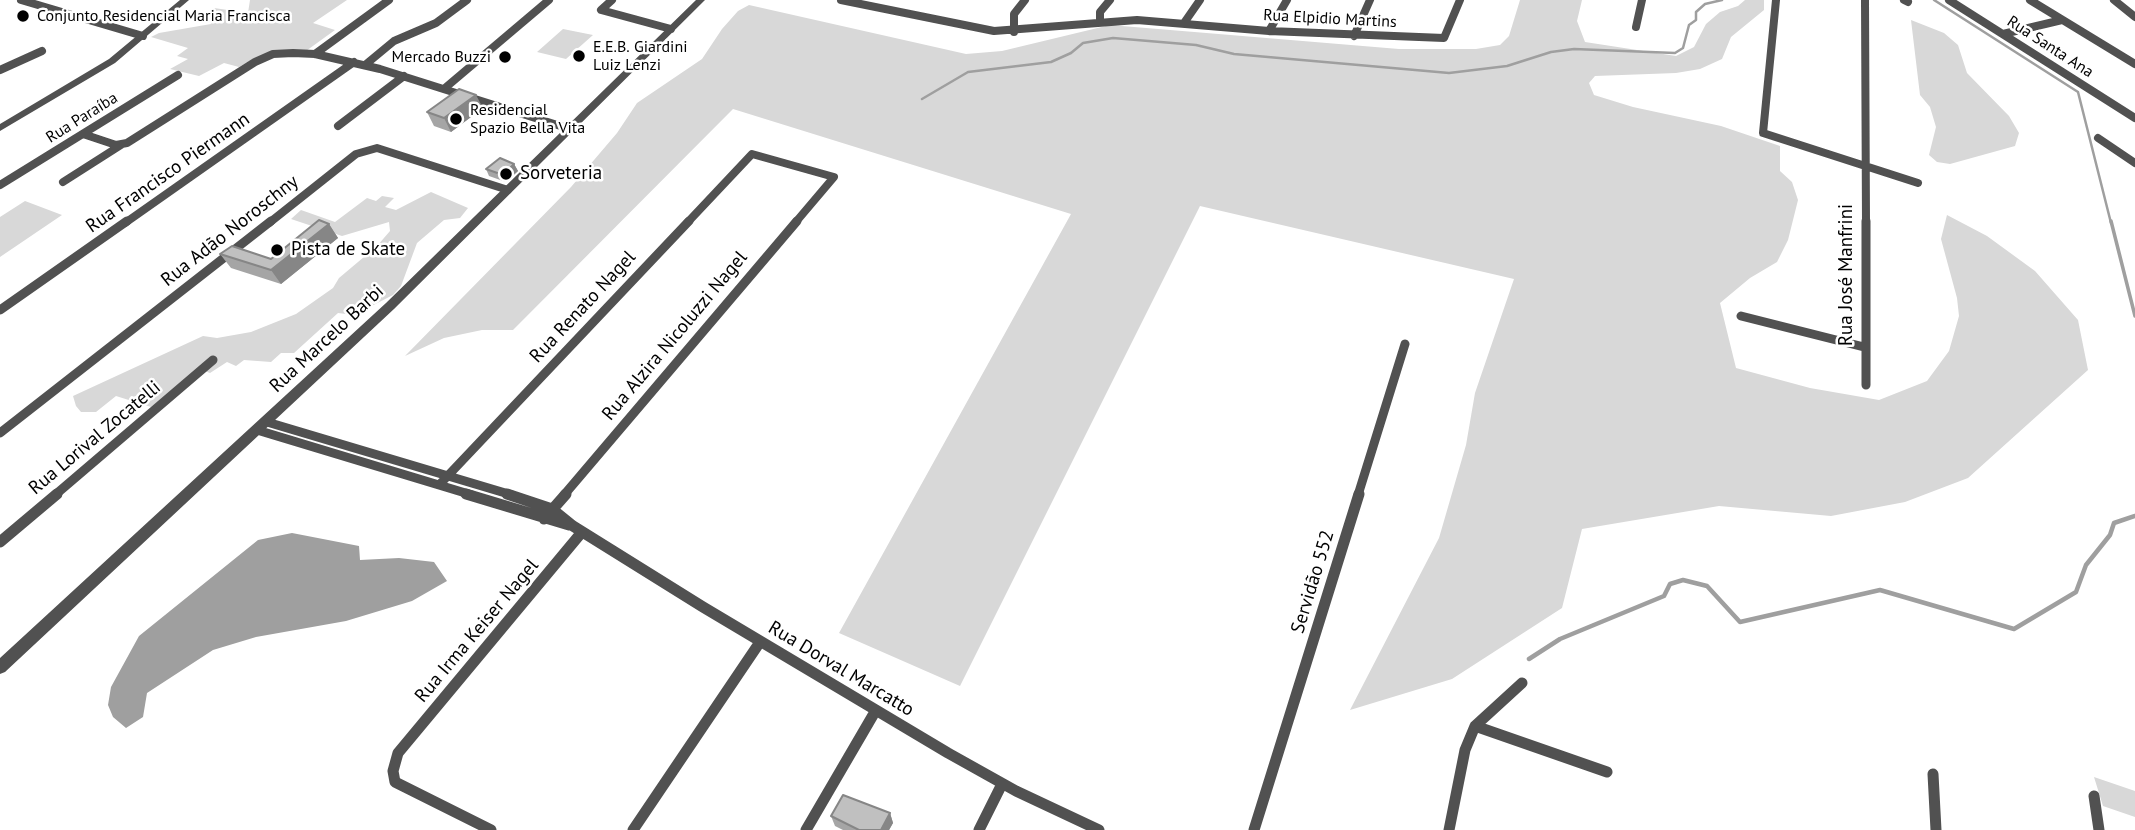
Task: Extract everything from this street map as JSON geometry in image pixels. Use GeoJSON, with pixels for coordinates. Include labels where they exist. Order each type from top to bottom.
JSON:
{"type":"FeatureCollection","features":[{"type":"Feature","properties":{"kind":"street"},"geometry":{"type":"LineString","coordinates":[[21,0],[143,36]]}},
{"type":"Feature","properties":{"kind":"street"},"geometry":{"type":"LineString","coordinates":[[0,128],[84,79],[143,36],[184,0]]}},
{"type":"Feature","properties":{"kind":"street"},"geometry":{"type":"LineString","coordinates":[[315,54],[389,0]]}},
{"type":"Feature","properties":{"kind":"street"},"geometry":{"type":"LineString","coordinates":[[365,65],[394,41],[436,23],[467,0]]}},
{"type":"Feature","properties":{"kind":"street"},"geometry":{"type":"LineString","coordinates":[[445,88],[549,0]]}},
{"type":"Feature","properties":{"kind":"street"},"geometry":{"type":"LineString","coordinates":[[612,0],[601,10],[671,29]]}},
{"type":"Feature","properties":{"kind":"street","name":"Rua Marcelo Barbi"},"geometry":{"type":"LineString","coordinates":[[0,667],[262,426],[701,0]]}},
{"type":"Feature","properties":{"kind":"street","name":"Rua Elpidio Martins"},"geometry":{"type":"LineString","coordinates":[[841,0],[972,28],[1014,32],[1100,21],[1184,23],[1354,36],[1444,38],[1460,0]]}},
{"type":"Feature","properties":{"kind":"street"},"geometry":{"type":"LineString","coordinates":[[1014,32],[1014,14],[1026,0]]}},
{"type":"Feature","properties":{"kind":"street"},"geometry":{"type":"LineString","coordinates":[[1100,21],[1100,12],[1110,0]]}},
{"type":"Feature","properties":{"kind":"street"},"geometry":{"type":"LineString","coordinates":[[1184,23],[1200,0]]}},
{"type":"Feature","properties":{"kind":"street"},"geometry":{"type":"LineString","coordinates":[[1269,31],[1287,0]]}},
{"type":"Feature","properties":{"kind":"street"},"geometry":{"type":"LineString","coordinates":[[1354,36],[1370,0]]}},
{"type":"Feature","properties":{"kind":"street"},"geometry":{"type":"LineString","coordinates":[[1636,27],[1642,0]]}},
{"type":"Feature","properties":{"kind":"street"},"geometry":{"type":"LineString","coordinates":[[1776,0],[1763,133],[1918,183]]}},
{"type":"Feature","properties":{"kind":"street","name":"Rua José Manfrini"},"geometry":{"type":"LineString","coordinates":[[1865,0],[1866,385]]}},
{"type":"Feature","properties":{"kind":"street","name":"Rua Santa Ana"},"geometry":{"type":"LineString","coordinates":[[1949,0],[2135,118]]}},
{"type":"Feature","properties":{"kind":"street"},"geometry":{"type":"LineString","coordinates":[[2030,0],[2135,64]]}},
{"type":"Feature","properties":{"kind":"street"},"geometry":{"type":"LineString","coordinates":[[2113,0],[2135,17]]}},
{"type":"Feature","properties":{"kind":"street"},"geometry":{"type":"LineString","coordinates":[[2003,34],[2062,20]]}},
{"type":"Feature","properties":{"kind":"street"},"geometry":{"type":"LineString","coordinates":[[0,70],[42,51]]}},
{"type":"Feature","properties":{"kind":"street"},"geometry":{"type":"LineString","coordinates":[[64,182],[264,58],[285,54],[315,54],[354,62],[445,88],[570,129]]}},
{"type":"Feature","properties":{"kind":"street","name":"Rua Francisco Piermann"},"geometry":{"type":"LineString","coordinates":[[0,310],[354,62]]}},
{"type":"Feature","properties":{"kind":"street","name":"Rua Paraíba"},"geometry":{"type":"LineString","coordinates":[[0,185],[178,75]]}},
{"type":"Feature","properties":{"kind":"street"},"geometry":{"type":"LineString","coordinates":[[338,126],[404,76]]}},
{"type":"Feature","properties":{"kind":"street"},"geometry":{"type":"LineString","coordinates":[[83,134],[121,145]]}},
{"type":"Feature","properties":{"kind":"street"},"geometry":{"type":"LineString","coordinates":[[2098,138],[2135,163]]}},
{"type":"Feature","properties":{"kind":"street","name":"Rua Adão Noroschny"},"geometry":{"type":"LineString","coordinates":[[0,433],[356,154],[377,148],[508,190]]}},
{"type":"Feature","properties":{"kind":"street","name":"Rua Alzira Nicoluzzi Nagel"},"geometry":{"type":"LineString","coordinates":[[544,519],[834,177],[752,154]]}},
{"type":"Feature","properties":{"kind":"street","name":"Rua Renato Nagel"},"geometry":{"type":"LineString","coordinates":[[440,484],[752,154]]}},
{"type":"Feature","properties":{"kind":"street"},"geometry":{"type":"LineString","coordinates":[[1741,316],[1864,347]]}},
{"type":"Feature","properties":{"kind":"street","name":"Servidão 552"},"geometry":{"type":"LineString","coordinates":[[1254,830],[1405,344]]}},
{"type":"Feature","properties":{"kind":"street","name":"Rua Lorival Zocatelli"},"geometry":{"type":"LineString","coordinates":[[0,542],[214,360]]}},
{"type":"Feature","properties":{"kind":"street","name":"Rua Dorval Marcatto"},"geometry":{"type":"LineString","coordinates":[[262,426],[449,474],[552,509],[577,529],[760,642],[1002,784],[1099,830]]}},
{"type":"Feature","properties":{"kind":"street","name":"Rua Dorval Marcatto"},"geometry":{"type":"LineString","coordinates":[[262,426],[577,529]]}},
{"type":"Feature","properties":{"kind":"street","name":"Rua Irma Keiser Nagel"},"geometry":{"type":"LineString","coordinates":[[491,830],[395,782],[393,771],[398,753],[577,529]]}},
{"type":"Feature","properties":{"kind":"street"},"geometry":{"type":"LineString","coordinates":[[634,830],[760,642]]}},
{"type":"Feature","properties":{"kind":"street"},"geometry":{"type":"LineString","coordinates":[[1449,830],[1465,750],[1475,726],[1522,683]]}},
{"type":"Feature","properties":{"kind":"street"},"geometry":{"type":"LineString","coordinates":[[806,830],[876,710]]}},
{"type":"Feature","properties":{"kind":"street"},"geometry":{"type":"LineString","coordinates":[[1475,726],[1607,772]]}},
{"type":"Feature","properties":{"kind":"street"},"geometry":{"type":"LineString","coordinates":[[1933,774],[1936,830]]}},
{"type":"Feature","properties":{"kind":"street"},"geometry":{"type":"LineString","coordinates":[[979,830],[1002,784]]}},
{"type":"Feature","properties":{"kind":"street"},"geometry":{"type":"LineString","coordinates":[[2094,796],[2099,830]]}},
{"type":"Feature","properties":{"kind":"shaded area"},"geometry":{"type":"Polygon","coordinates":[[[250,0],[347,0],[313,23],[335,30],[306,51],[253,59],[239,67],[224,63],[199,76],[170,69],[188,59],[177,56],[188,48],[151,37],[159,33],[211,24],[208,16],[214,8],[248,13],[250,0]]]}},
{"type":"Feature","properties":{"kind":"shaded area"},"geometry":{"type":"Polygon","coordinates":[[[1520,0],[1582,0],[1577,21],[1585,42],[1676,56],[1694,47],[1706,24],[1720,12],[1738,6],[1745,0],[1764,0],[1764,10],[1731,37],[1722,59],[1700,69],[1676,73],[1595,76],[1589,83],[1594,95],[1633,107],[1721,126],[1780,146],[1780,171],[1792,182],[1798,200],[1788,240],[1777,262],[1750,278],[1720,303],[1736,368],[1810,388],[1879,400],[1927,381],[1949,351],[1959,316],[1957,298],[1941,239],[1947,215],[1987,236],[2035,271],[2078,320],[2088,370],[1968,478],[1905,502],[1831,516],[1719,506],[1582,529],[1562,608],[1452,679],[1350,710],[1439,538],[1466,445],[1475,393],[1514,279],[1200,206],[960,686],[839,633],[1071,214],[733,109],[513,330],[482,330],[444,338],[405,356],[571,187],[617,133],[637,103],[702,59],[722,29],[738,11],[749,5],[966,54],[1002,51],[1110,25],[1399,49],[1476,49],[1500,45],[1509,36],[1520,0]]]}},
{"type":"Feature","properties":{"kind":"shaded area"},"geometry":{"type":"Polygon","coordinates":[[[1911,20],[1944,33],[1958,45],[1967,73],[2009,116],[2019,133],[2015,146],[1950,164],[1937,162],[1929,155],[1936,127],[1930,107],[1920,95],[1911,20]]]}},
{"type":"Feature","properties":{"kind":"shaded area"},"geometry":{"type":"Polygon","coordinates":[[[563,29],[593,35],[566,59],[537,52],[563,29]]]}},
{"type":"Feature","properties":{"kind":"shaded area"},"geometry":{"type":"Polygon","coordinates":[[[431,192],[468,208],[460,218],[444,220],[417,243],[401,286],[393,295],[354,315],[338,313],[294,353],[281,353],[271,362],[244,360],[236,366],[227,362],[210,373],[199,369],[151,407],[116,396],[96,412],[81,412],[76,406],[73,396],[203,336],[217,338],[251,332],[296,314],[333,288],[339,278],[377,246],[390,231],[389,222],[342,236],[291,219],[301,210],[335,222],[367,198],[376,201],[382,196],[394,198],[385,207],[396,210],[431,192]]]}},
{"type":"Feature","properties":{"kind":"shaded area"},"geometry":{"type":"Polygon","coordinates":[[[25,201],[62,215],[0,257],[0,217],[25,201]]]}},
{"type":"Feature","properties":{"kind":"shaded area"},"geometry":{"type":"Polygon","coordinates":[[[292,533],[359,546],[360,560],[399,558],[434,562],[447,581],[412,601],[346,621],[256,637],[213,650],[147,693],[143,717],[126,728],[113,717],[108,705],[111,687],[139,636],[258,540],[292,533]]]}},
{"type":"Feature","properties":{"kind":"shaded area"},"geometry":{"type":"Polygon","coordinates":[[[2094,777],[2135,791],[2135,817],[2103,806],[2094,777]]]}},
{"type":"Feature","properties":{"kind":"building"},"geometry":{"type":"Polygon","coordinates":[[[459,89],[476,95],[444,118],[427,112],[459,89]]]}},
{"type":"Feature","properties":{"kind":"building"},"geometry":{"type":"Polygon","coordinates":[[[500,158],[514,164],[503,175],[486,169],[500,158]]]}},
{"type":"Feature","properties":{"kind":"building"},"geometry":{"type":"Polygon","coordinates":[[[319,220],[329,224],[271,270],[220,254],[232,246],[271,259],[319,220]]]}},
{"type":"Feature","properties":{"kind":"building"},"geometry":{"type":"Polygon","coordinates":[[[843,795],[890,813],[881,830],[859,830],[831,816],[843,795]]]}},
{"type":"Feature","properties":{"kind":"waterway"},"geometry":{"type":"LineString","coordinates":[[922,99],[968,72],[1051,62],[1071,53],[1083,43],[1113,38],[1196,45],[1234,54],[1449,73],[1507,66],[1551,52],[1574,49],[1675,53],[1683,48],[1689,25],[1696,20],[1696,12],[1705,4],[1722,0]]}},
{"type":"Feature","properties":{"kind":"waterway"},"geometry":{"type":"LineString","coordinates":[[1934,0],[2078,92],[2111,223]]}},
{"type":"Feature","properties":{"kind":"waterway"},"geometry":{"type":"LineString","coordinates":[[2111,221],[2135,316]]}},
{"type":"Feature","properties":{"kind":"waterway"},"geometry":{"type":"LineString","coordinates":[[1529,659],[1560,639],[1664,596],[1670,584],[1683,580],[1707,586],[1740,622],[1880,590],[2014,629],[2076,592],[2086,565],[2110,535],[2114,523],[2135,516]]}},
{"type":"Feature","properties":{"kind":"place","name":"Conjunto Residencial Maria Francisca"},"geometry":{"type":"Point","coordinates":[23,16]}},
{"type":"Feature","properties":{"kind":"place","name":"E.E.B. Giardini Luiz Lenzi"},"geometry":{"type":"Point","coordinates":[579,56]}},
{"type":"Feature","properties":{"kind":"place","name":"Mercado Buzzi"},"geometry":{"type":"Point","coordinates":[505,57]}},
{"type":"Feature","properties":{"kind":"place","name":"Residencial Spazio Bella Vita"},"geometry":{"type":"Point","coordinates":[456,119]}},
{"type":"Feature","properties":{"kind":"place","name":"Sorveteria"},"geometry":{"type":"Point","coordinates":[506,174]}},
{"type":"Feature","properties":{"kind":"place","name":"Pista de Skate"},"geometry":{"type":"Point","coordinates":[277,250]}}]}
